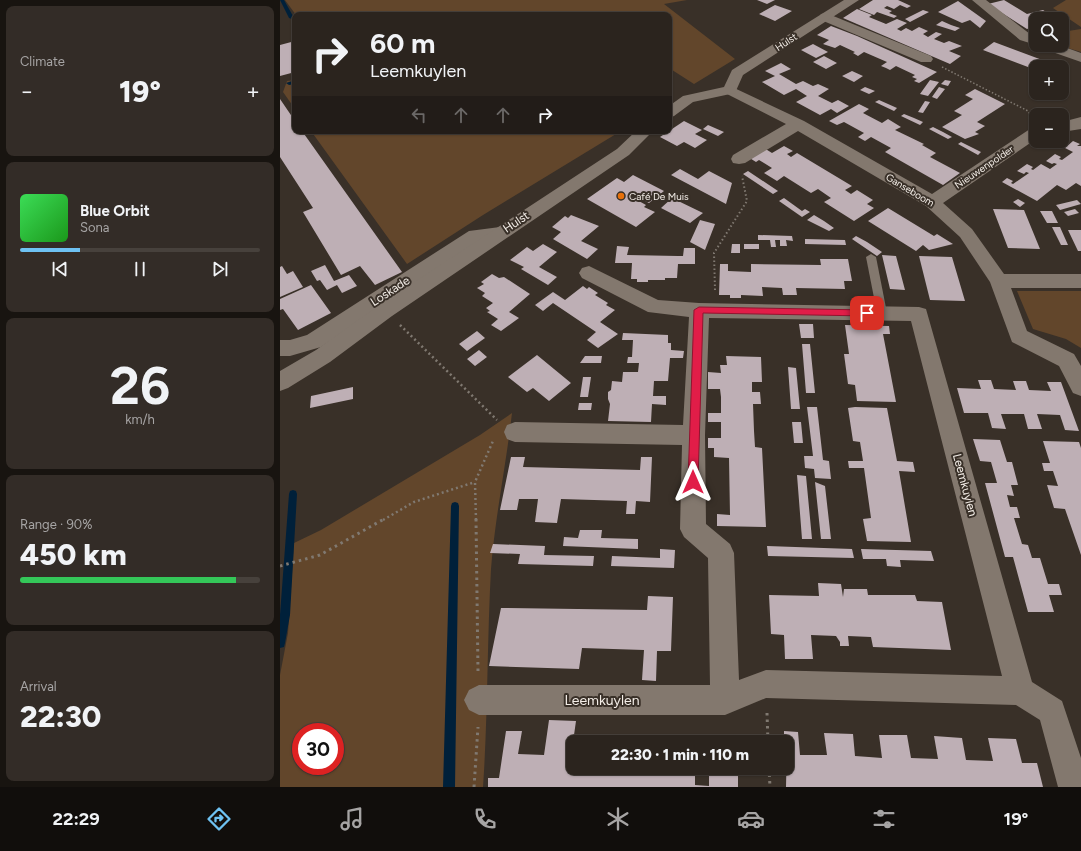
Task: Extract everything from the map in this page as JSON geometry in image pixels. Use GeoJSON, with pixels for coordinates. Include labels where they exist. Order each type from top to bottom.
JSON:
{"type":"FeatureCollection","features":[{"type":"Feature","properties":{"kind":"street","name":"Hulst"},"geometry":{"type":"LineString","coordinates":[[730,90],[737,74],[853,0]]}},
{"type":"Feature","properties":{"kind":"street"},"geometry":{"type":"LineString","coordinates":[[978,0],[1029,38]]}},
{"type":"Feature","properties":{"kind":"street"},"geometry":{"type":"LineString","coordinates":[[826,17],[926,59]]}},
{"type":"Feature","properties":{"kind":"street"},"geometry":{"type":"LineString","coordinates":[[1065,52],[1081,58]]}},
{"type":"Feature","properties":{"kind":"street"},"geometry":{"type":"LineString","coordinates":[[672,111],[688,99],[730,90]]}},
{"type":"Feature","properties":{"kind":"street","name":"Ganseboom"},"geometry":{"type":"LineString","coordinates":[[730,90],[798,124],[932,202],[966,233],[999,281],[1019,336],[1067,360],[1081,387]]}},
{"type":"Feature","properties":{"kind":"street"},"geometry":{"type":"LineString","coordinates":[[1069,126],[1077,125],[1081,122]]}},
{"type":"Feature","properties":{"kind":"street"},"geometry":{"type":"LineString","coordinates":[[739,160],[798,124]]}},
{"type":"Feature","properties":{"kind":"street","name":"Hulst"},"geometry":{"type":"LineString","coordinates":[[280,382],[323,356],[385,311],[622,152],[642,134]]}},
{"type":"Feature","properties":{"kind":"street","name":"Nieuwenpolder"},"geometry":{"type":"LineString","coordinates":[[932,202],[1029,137]]}},
{"type":"Feature","properties":{"kind":"street","name":"Loskade"},"geometry":{"type":"LineString","coordinates":[[280,348],[290,348],[314,341],[475,235],[500,233]]}},
{"type":"Feature","properties":{"kind":"street","name":"Leemkuylen"},"geometry":{"type":"LineString","coordinates":[[479,700],[725,700],[766,684],[1020,691],[919,314],[707,310],[655,307],[589,273]]}},
{"type":"Feature","properties":{"kind":"street"},"geometry":{"type":"LineString","coordinates":[[999,281],[1081,281]]}},
{"type":"Feature","properties":{"kind":"street"},"geometry":{"type":"LineString","coordinates":[[707,310],[694,435],[693,529],[720,553],[725,700]]}},
{"type":"Feature","properties":{"kind":"street"},"geometry":{"type":"LineString","coordinates":[[503,432],[694,435]]}},
{"type":"Feature","properties":{"kind":"street"},"geometry":{"type":"LineString","coordinates":[[1020,691],[1052,711],[1074,787]]}},
{"type":"Feature","properties":{"kind":"lane"},"geometry":{"type":"LineString","coordinates":[[871,257],[882,313]]}},
{"type":"Feature","properties":{"kind":"path"},"geometry":{"type":"LineString","coordinates":[[926,59],[1029,113]]}},
{"type":"Feature","properties":{"kind":"path"},"geometry":{"type":"LineString","coordinates":[[707,310],[714,252],[747,201],[739,160]]}},
{"type":"Feature","properties":{"kind":"path"},"geometry":{"type":"LineString","coordinates":[[385,311],[503,432],[474,482],[479,700],[474,787]]}},
{"type":"Feature","properties":{"kind":"path"},"geometry":{"type":"LineString","coordinates":[[280,566],[320,555],[414,502],[474,482]]}},
{"type":"Feature","properties":{"kind":"path"},"geometry":{"type":"LineString","coordinates":[[769,775],[770,787]]}},
{"type":"Feature","properties":{"kind":"shaded area"},"geometry":{"type":"Polygon","coordinates":[[[285,0],[687,0],[664,4],[735,59],[694,84],[672,70],[672,12],[294,12],[285,0]]]}},
{"type":"Feature","properties":{"kind":"shaded area"},"geometry":{"type":"Polygon","coordinates":[[[1066,0],[1081,0],[1081,27],[1069,19],[1069,12],[1059,12],[1053,8],[1066,0]]]}},
{"type":"Feature","properties":{"kind":"shaded area"},"geometry":{"type":"Polygon","coordinates":[[[1081,29],[1081,52],[1069,48],[1069,31],[1081,29]]]}},
{"type":"Feature","properties":{"kind":"shaded area"},"geometry":{"type":"Polygon","coordinates":[[[292,80],[292,105],[283,92],[287,81],[292,80]]]}},
{"type":"Feature","properties":{"kind":"shaded area"},"geometry":{"type":"Polygon","coordinates":[[[313,134],[616,134],[483,215],[407,264],[313,134]]]}},
{"type":"Feature","properties":{"kind":"shaded area"},"geometry":{"type":"Polygon","coordinates":[[[1017,291],[1081,291],[1081,348],[1066,339],[1033,329],[1017,291]]]}},
{"type":"Feature","properties":{"kind":"shaded area"},"geometry":{"type":"Polygon","coordinates":[[[512,413],[495,530],[491,569],[483,787],[280,787],[280,675],[288,633],[294,543],[321,530],[480,435],[512,413]]]}},
{"type":"Feature","properties":{"kind":"building"},"geometry":{"type":"Polygon","coordinates":[[[757,0],[775,0],[767,4],[757,0]]]}},
{"type":"Feature","properties":{"kind":"building"},"geometry":{"type":"Polygon","coordinates":[[[873,0],[898,0],[911,6],[907,8],[900,5],[894,9],[887,6],[884,8],[892,11],[889,13],[897,16],[894,18],[877,12],[874,15],[859,9],[873,0]]]}},
{"type":"Feature","properties":{"kind":"building"},"geometry":{"type":"Polygon","coordinates":[[[1004,0],[1027,14],[1029,14],[1029,28],[1027,29],[988,4],[1004,0]]]}},
{"type":"Feature","properties":{"kind":"building"},"geometry":{"type":"Polygon","coordinates":[[[958,1],[986,21],[980,28],[970,20],[962,23],[938,12],[958,1]]]}},
{"type":"Feature","properties":{"kind":"building"},"geometry":{"type":"Polygon","coordinates":[[[775,5],[792,11],[775,21],[759,14],[775,5]]]}},
{"type":"Feature","properties":{"kind":"building"},"geometry":{"type":"Polygon","coordinates":[[[857,9],[872,15],[869,17],[886,24],[897,19],[907,23],[897,29],[901,31],[906,28],[912,31],[919,27],[928,31],[923,34],[928,37],[936,32],[942,34],[934,39],[944,43],[949,41],[962,46],[949,51],[961,56],[950,64],[843,18],[857,9]]]}},
{"type":"Feature","properties":{"kind":"building"},"geometry":{"type":"Polygon","coordinates":[[[923,10],[929,12],[910,22],[905,19],[923,10]]]}},
{"type":"Feature","properties":{"kind":"building"},"geometry":{"type":"Polygon","coordinates":[[[1043,10],[1046,12],[1035,12],[1043,10]]]}},
{"type":"Feature","properties":{"kind":"building"},"geometry":{"type":"Polygon","coordinates":[[[942,21],[960,28],[955,31],[936,25],[942,21]]]}},
{"type":"Feature","properties":{"kind":"building"},"geometry":{"type":"Polygon","coordinates":[[[831,26],[937,72],[919,83],[914,81],[917,79],[912,77],[915,75],[896,66],[890,70],[881,66],[887,62],[864,52],[858,56],[853,53],[855,52],[840,45],[835,48],[823,44],[829,40],[817,35],[831,26]]]}},
{"type":"Feature","properties":{"kind":"building"},"geometry":{"type":"Polygon","coordinates":[[[292,42],[292,73],[280,76],[280,45],[292,42]]]}},
{"type":"Feature","properties":{"kind":"building"},"geometry":{"type":"Polygon","coordinates":[[[994,42],[1042,60],[1029,60],[1029,67],[983,50],[994,42]]]}},
{"type":"Feature","properties":{"kind":"building"},"geometry":{"type":"Polygon","coordinates":[[[813,44],[828,52],[816,58],[801,50],[813,44]]]}},
{"type":"Feature","properties":{"kind":"building"},"geometry":{"type":"Polygon","coordinates":[[[824,56],[837,63],[826,69],[813,62],[824,56]]]}},
{"type":"Feature","properties":{"kind":"building"},"geometry":{"type":"Polygon","coordinates":[[[781,63],[791,69],[779,74],[796,84],[803,81],[813,86],[818,84],[829,89],[818,96],[832,103],[838,100],[849,106],[837,113],[831,109],[820,115],[796,102],[807,96],[796,89],[784,95],[762,82],[775,76],[765,71],[781,63]]]}},
{"type":"Feature","properties":{"kind":"building"},"geometry":{"type":"Polygon","coordinates":[[[852,71],[863,76],[854,82],[842,76],[852,71]]]}},
{"type":"Feature","properties":{"kind":"building"},"geometry":{"type":"Polygon","coordinates":[[[930,80],[939,82],[928,96],[920,94],[930,80]]]}},
{"type":"Feature","properties":{"kind":"building"},"geometry":{"type":"Polygon","coordinates":[[[945,80],[951,81],[948,86],[941,84],[945,80]]]}},
{"type":"Feature","properties":{"kind":"building"},"geometry":{"type":"Polygon","coordinates":[[[865,87],[875,91],[869,94],[860,90],[865,87]]]}},
{"type":"Feature","properties":{"kind":"building"},"geometry":{"type":"Polygon","coordinates":[[[939,87],[945,89],[937,99],[932,97],[939,87]]]}},
{"type":"Feature","properties":{"kind":"building"},"geometry":{"type":"Polygon","coordinates":[[[975,89],[1005,104],[977,122],[985,126],[975,132],[979,134],[965,139],[942,127],[962,115],[954,111],[973,99],[965,95],[975,89]]]}},
{"type":"Feature","properties":{"kind":"building"},"geometry":{"type":"Polygon","coordinates":[[[280,99],[292,117],[292,134],[304,134],[402,272],[375,285],[360,266],[341,275],[303,212],[313,208],[280,157],[280,99]]]}},
{"type":"Feature","properties":{"kind":"building"},"geometry":{"type":"Polygon","coordinates":[[[879,100],[897,108],[894,111],[875,102],[879,100]]]}},
{"type":"Feature","properties":{"kind":"building"},"geometry":{"type":"Polygon","coordinates":[[[925,101],[930,102],[923,113],[918,112],[925,101]]]}},
{"type":"Feature","properties":{"kind":"building"},"geometry":{"type":"Polygon","coordinates":[[[859,104],[869,109],[863,113],[882,123],[888,119],[901,127],[895,130],[924,144],[922,145],[936,153],[930,157],[960,173],[943,185],[885,152],[891,148],[871,137],[865,141],[858,137],[864,133],[844,122],[837,125],[829,121],[859,104]]]}},
{"type":"Feature","properties":{"kind":"building"},"geometry":{"type":"Polygon","coordinates":[[[904,114],[923,122],[920,125],[901,116],[904,114]]]}},
{"type":"Feature","properties":{"kind":"building"},"geometry":{"type":"Polygon","coordinates":[[[684,121],[702,130],[695,134],[707,140],[695,148],[684,142],[677,146],[660,137],[664,134],[672,134],[672,129],[684,121]]]}},
{"type":"Feature","properties":{"kind":"building"},"geometry":{"type":"Polygon","coordinates":[[[708,125],[724,132],[718,136],[703,129],[708,125]]]}},
{"type":"Feature","properties":{"kind":"building"},"geometry":{"type":"Polygon","coordinates":[[[933,127],[952,137],[948,139],[929,129],[933,127]]]}},
{"type":"Feature","properties":{"kind":"building"},"geometry":{"type":"Polygon","coordinates":[[[1073,141],[1080,144],[1077,146],[1081,146],[1081,186],[1076,183],[1066,190],[1057,185],[1037,201],[1002,182],[1007,178],[1013,181],[1011,183],[1013,184],[1029,173],[1026,172],[1024,174],[1017,171],[1027,164],[1033,167],[1031,169],[1033,170],[1041,164],[1050,169],[1057,164],[1052,164],[1046,161],[1055,154],[1061,157],[1059,159],[1062,160],[1073,152],[1065,148],[1069,148],[1069,144],[1073,141]]]}},
{"type":"Feature","properties":{"kind":"building"},"geometry":{"type":"Polygon","coordinates":[[[961,142],[981,152],[978,155],[958,144],[961,142]]]}},
{"type":"Feature","properties":{"kind":"building"},"geometry":{"type":"Polygon","coordinates":[[[784,146],[793,151],[787,154],[791,157],[797,153],[852,186],[845,190],[851,194],[857,190],[873,200],[867,204],[874,208],[854,221],[824,202],[831,198],[818,189],[811,193],[784,176],[777,181],[764,173],[772,168],[759,160],[756,162],[748,157],[764,148],[772,153],[784,146]]]}},
{"type":"Feature","properties":{"kind":"building"},"geometry":{"type":"Polygon","coordinates":[[[680,169],[698,179],[709,171],[732,183],[726,204],[671,175],[680,169]]]}},
{"type":"Feature","properties":{"kind":"building"},"geometry":{"type":"Polygon","coordinates":[[[748,171],[778,191],[773,194],[743,174],[748,171]]]}},
{"type":"Feature","properties":{"kind":"building"},"geometry":{"type":"Polygon","coordinates":[[[633,175],[664,191],[649,203],[632,194],[630,196],[646,205],[644,207],[655,212],[636,227],[587,199],[617,178],[624,182],[633,175]]]}},
{"type":"Feature","properties":{"kind":"building"},"geometry":{"type":"Polygon","coordinates":[[[672,198],[703,213],[690,223],[661,208],[672,198]]]}},
{"type":"Feature","properties":{"kind":"building"},"geometry":{"type":"Polygon","coordinates":[[[784,198],[802,211],[805,209],[810,212],[802,217],[779,201],[784,198]]]}},
{"type":"Feature","properties":{"kind":"building"},"geometry":{"type":"Polygon","coordinates":[[[1018,199],[1025,203],[1020,207],[1013,202],[1018,199]]]}},
{"type":"Feature","properties":{"kind":"building"},"geometry":{"type":"Polygon","coordinates":[[[1077,200],[1081,204],[1060,210],[1056,205],[1077,200]]]}},
{"type":"Feature","properties":{"kind":"building"},"geometry":{"type":"Polygon","coordinates":[[[888,208],[934,236],[937,234],[953,244],[929,250],[923,245],[916,251],[868,221],[888,208]]]}},
{"type":"Feature","properties":{"kind":"building"},"geometry":{"type":"Polygon","coordinates":[[[993,209],[1024,210],[1040,249],[1008,248],[993,209]]]}},
{"type":"Feature","properties":{"kind":"building"},"geometry":{"type":"Polygon","coordinates":[[[1075,209],[1079,213],[1068,216],[1064,212],[1075,209]]]}},
{"type":"Feature","properties":{"kind":"building"},"geometry":{"type":"Polygon","coordinates":[[[1040,211],[1052,211],[1058,223],[1047,223],[1040,211]]]}},
{"type":"Feature","properties":{"kind":"building"},"geometry":{"type":"Polygon","coordinates":[[[571,215],[599,226],[581,241],[598,249],[587,259],[553,239],[561,232],[552,227],[565,216],[568,218],[571,215]]]}},
{"type":"Feature","properties":{"kind":"building"},"geometry":{"type":"Polygon","coordinates":[[[814,215],[834,228],[829,231],[807,220],[814,215]]]}},
{"type":"Feature","properties":{"kind":"building"},"geometry":{"type":"Polygon","coordinates":[[[700,220],[715,224],[705,250],[690,242],[700,220]]]}},
{"type":"Feature","properties":{"kind":"building"},"geometry":{"type":"Polygon","coordinates":[[[1052,227],[1060,227],[1068,245],[1061,245],[1052,227]]]}},
{"type":"Feature","properties":{"kind":"building"},"geometry":{"type":"Polygon","coordinates":[[[1068,230],[1081,230],[1081,251],[1078,251],[1068,230]]]}},
{"type":"Feature","properties":{"kind":"building"},"geometry":{"type":"Polygon","coordinates":[[[758,235],[792,236],[793,241],[786,240],[787,246],[780,246],[780,240],[775,240],[776,247],[771,247],[770,240],[758,240],[758,235]]]}},
{"type":"Feature","properties":{"kind":"building"},"geometry":{"type":"Polygon","coordinates":[[[856,236],[882,252],[877,256],[852,239],[856,236]]]}},
{"type":"Feature","properties":{"kind":"building"},"geometry":{"type":"Polygon","coordinates":[[[805,239],[845,240],[846,245],[805,244],[805,239]]]}},
{"type":"Feature","properties":{"kind":"building"},"geometry":{"type":"Polygon","coordinates":[[[543,244],[557,252],[539,267],[557,277],[548,285],[521,269],[524,267],[510,260],[527,247],[533,251],[543,244]]]}},
{"type":"Feature","properties":{"kind":"building"},"geometry":{"type":"Polygon","coordinates":[[[732,244],[740,244],[740,253],[731,253],[732,244]]]}},
{"type":"Feature","properties":{"kind":"building"},"geometry":{"type":"Polygon","coordinates":[[[744,244],[759,244],[759,249],[744,249],[744,244]]]}},
{"type":"Feature","properties":{"kind":"building"},"geometry":{"type":"Polygon","coordinates":[[[617,246],[629,247],[627,255],[683,256],[684,248],[695,248],[695,264],[678,264],[677,278],[637,282],[637,279],[631,279],[632,263],[615,263],[617,246]]]}},
{"type":"Feature","properties":{"kind":"building"},"geometry":{"type":"Polygon","coordinates":[[[882,255],[896,256],[905,290],[890,289],[882,255]]]}},
{"type":"Feature","properties":{"kind":"building"},"geometry":{"type":"Polygon","coordinates":[[[919,256],[952,257],[965,301],[930,300],[919,256]]]}},
{"type":"Feature","properties":{"kind":"building"},"geometry":{"type":"Polygon","coordinates":[[[820,259],[848,259],[852,281],[844,281],[845,289],[796,288],[797,295],[783,295],[782,288],[762,287],[763,296],[741,295],[741,298],[730,298],[730,295],[719,295],[720,264],[728,264],[728,271],[751,272],[751,264],[821,265],[820,259]]]}},
{"type":"Feature","properties":{"kind":"building"},"geometry":{"type":"Polygon","coordinates":[[[325,265],[334,281],[349,275],[357,286],[342,293],[337,285],[327,290],[320,280],[317,281],[311,271],[325,265]]]}},
{"type":"Feature","properties":{"kind":"building"},"geometry":{"type":"Polygon","coordinates":[[[282,266],[287,274],[293,271],[303,287],[280,297],[280,267],[282,266]]]}},
{"type":"Feature","properties":{"kind":"building"},"geometry":{"type":"Polygon","coordinates":[[[492,274],[499,278],[504,277],[530,294],[509,312],[519,318],[501,331],[491,325],[498,319],[487,312],[490,311],[486,308],[493,303],[482,296],[485,293],[477,288],[484,284],[481,282],[492,274]]]}},
{"type":"Feature","properties":{"kind":"building"},"geometry":{"type":"Polygon","coordinates":[[[311,285],[331,313],[298,330],[283,309],[280,310],[280,299],[311,285]]]}},
{"type":"Feature","properties":{"kind":"building"},"geometry":{"type":"Polygon","coordinates":[[[583,286],[587,289],[589,287],[598,293],[595,295],[608,303],[606,305],[615,310],[600,322],[618,334],[598,348],[587,340],[596,332],[553,303],[543,311],[535,305],[553,292],[565,300],[583,286]]]}},
{"type":"Feature","properties":{"kind":"building"},"geometry":{"type":"Polygon","coordinates":[[[799,324],[813,324],[814,338],[801,338],[799,324]]]}},
{"type":"Feature","properties":{"kind":"building"},"geometry":{"type":"Polygon","coordinates":[[[845,325],[889,326],[890,334],[883,334],[896,402],[857,401],[855,385],[848,384],[844,354],[849,354],[845,325]]]}},
{"type":"Feature","properties":{"kind":"building"},"geometry":{"type":"Polygon","coordinates":[[[477,331],[485,338],[467,351],[459,344],[477,331]]]}},
{"type":"Feature","properties":{"kind":"building"},"geometry":{"type":"Polygon","coordinates":[[[623,333],[668,335],[668,343],[671,343],[671,350],[684,351],[683,358],[670,358],[668,381],[654,381],[653,396],[666,396],[666,405],[652,404],[651,422],[608,421],[610,404],[608,392],[611,390],[612,381],[622,382],[623,372],[638,372],[639,363],[627,363],[628,357],[632,357],[633,340],[622,340],[623,333]]]}},
{"type":"Feature","properties":{"kind":"building"},"geometry":{"type":"Polygon","coordinates":[[[802,344],[810,344],[815,393],[806,393],[802,344]]]}},
{"type":"Feature","properties":{"kind":"building"},"geometry":{"type":"Polygon","coordinates":[[[479,350],[487,357],[475,366],[467,359],[479,350]]]}},
{"type":"Feature","properties":{"kind":"building"},"geometry":{"type":"Polygon","coordinates":[[[537,355],[571,383],[549,401],[533,388],[527,392],[508,377],[537,355]]]}},
{"type":"Feature","properties":{"kind":"building"},"geometry":{"type":"Polygon","coordinates":[[[585,356],[602,356],[601,363],[580,363],[585,356]]]}},
{"type":"Feature","properties":{"kind":"building"},"geometry":{"type":"Polygon","coordinates":[[[726,356],[761,357],[762,382],[752,382],[752,392],[760,392],[761,404],[753,404],[754,431],[755,447],[762,448],[766,527],[717,526],[717,514],[730,515],[729,458],[714,457],[714,448],[708,448],[708,438],[721,438],[721,422],[708,422],[708,413],[721,413],[721,397],[720,389],[708,389],[708,372],[721,373],[720,365],[727,365],[726,356]]]}},
{"type":"Feature","properties":{"kind":"building"},"geometry":{"type":"Polygon","coordinates":[[[788,367],[796,368],[800,409],[791,409],[788,367]]]}},
{"type":"Feature","properties":{"kind":"building"},"geometry":{"type":"Polygon","coordinates":[[[583,377],[591,377],[588,397],[580,397],[583,377]]]}},
{"type":"Feature","properties":{"kind":"building"},"geometry":{"type":"Polygon","coordinates":[[[978,380],[991,380],[994,389],[1016,390],[1013,381],[1026,381],[1029,390],[1051,391],[1047,382],[1061,382],[1079,431],[1065,430],[1060,415],[1037,414],[1042,429],[1028,429],[1024,414],[1001,414],[1006,429],[992,428],[988,413],[964,413],[957,388],[981,389],[978,380]]]}},
{"type":"Feature","properties":{"kind":"building"},"geometry":{"type":"Polygon","coordinates":[[[353,387],[353,399],[310,408],[311,396],[353,387]]]}},
{"type":"Feature","properties":{"kind":"building"},"geometry":{"type":"Polygon","coordinates":[[[579,403],[592,403],[591,410],[578,410],[579,403]]]}},
{"type":"Feature","properties":{"kind":"building"},"geometry":{"type":"Polygon","coordinates":[[[807,407],[817,407],[823,460],[829,461],[831,479],[815,478],[814,469],[805,468],[804,456],[813,456],[807,407]]]}},
{"type":"Feature","properties":{"kind":"building"},"geometry":{"type":"Polygon","coordinates":[[[848,408],[887,408],[897,461],[913,462],[915,472],[899,471],[911,542],[867,541],[863,519],[871,518],[864,468],[849,468],[848,461],[863,461],[860,442],[853,441],[848,408]]]}},
{"type":"Feature","properties":{"kind":"building"},"geometry":{"type":"Polygon","coordinates":[[[792,422],[801,422],[803,443],[794,443],[792,422]]]}},
{"type":"Feature","properties":{"kind":"building"},"geometry":{"type":"Polygon","coordinates":[[[973,439],[1000,440],[1007,462],[1012,462],[1018,485],[1011,485],[1014,496],[1007,495],[1010,507],[1017,507],[1020,518],[1014,518],[1022,544],[1028,545],[1032,558],[1040,558],[1048,584],[1059,584],[1062,595],[1049,595],[1054,612],[1028,612],[1013,557],[1005,557],[985,483],[997,483],[991,462],[980,461],[973,439]]]}},
{"type":"Feature","properties":{"kind":"building"},"geometry":{"type":"Polygon","coordinates":[[[1043,441],[1079,442],[1081,448],[1081,555],[1065,509],[1054,508],[1047,485],[1058,486],[1053,471],[1044,471],[1042,463],[1050,463],[1043,441]]]}},
{"type":"Feature","properties":{"kind":"building"},"geometry":{"type":"Polygon","coordinates":[[[511,457],[525,457],[523,467],[640,470],[641,457],[652,457],[650,502],[636,501],[635,514],[626,514],[627,501],[561,499],[557,523],[535,522],[538,499],[519,499],[517,510],[500,510],[511,457]]]}},
{"type":"Feature","properties":{"kind":"building"},"geometry":{"type":"Polygon","coordinates":[[[797,475],[806,476],[812,539],[802,539],[797,475]]]}},
{"type":"Feature","properties":{"kind":"building"},"geometry":{"type":"Polygon","coordinates":[[[815,482],[825,486],[831,539],[821,539],[815,482]]]}},
{"type":"Feature","properties":{"kind":"building"},"geometry":{"type":"Polygon","coordinates":[[[580,530],[602,530],[601,538],[638,539],[638,549],[563,546],[564,537],[578,538],[580,530]]]}},
{"type":"Feature","properties":{"kind":"building"},"geometry":{"type":"Polygon","coordinates":[[[493,544],[545,546],[544,555],[594,556],[593,566],[518,564],[520,554],[490,553],[493,544]]]}},
{"type":"Feature","properties":{"kind":"building"},"geometry":{"type":"Polygon","coordinates":[[[767,546],[852,549],[854,558],[768,556],[767,546]]]}},
{"type":"Feature","properties":{"kind":"building"},"geometry":{"type":"Polygon","coordinates":[[[660,549],[675,550],[674,568],[611,566],[612,556],[660,558],[660,549]]]}},
{"type":"Feature","properties":{"kind":"building"},"geometry":{"type":"Polygon","coordinates":[[[861,549],[931,551],[934,561],[900,560],[901,567],[887,566],[886,559],[863,559],[861,549]]]}},
{"type":"Feature","properties":{"kind":"building"},"geometry":{"type":"Polygon","coordinates":[[[818,583],[841,584],[843,597],[844,589],[867,589],[868,595],[915,595],[917,601],[942,602],[951,650],[873,647],[871,637],[848,636],[849,646],[840,646],[840,642],[836,636],[811,635],[813,659],[785,659],[784,635],[771,634],[769,595],[819,596],[818,583]]]}},
{"type":"Feature","properties":{"kind":"building"},"geometry":{"type":"Polygon","coordinates":[[[648,596],[673,597],[671,651],[657,651],[656,681],[642,680],[644,650],[582,648],[579,669],[489,666],[501,608],[647,610],[648,596]]]}},
{"type":"Feature","properties":{"kind":"building"},"geometry":{"type":"Polygon","coordinates":[[[549,720],[576,721],[574,735],[566,735],[566,775],[695,775],[695,785],[709,786],[709,775],[738,775],[738,787],[488,787],[488,778],[499,778],[506,731],[522,731],[518,754],[544,755],[549,720]]]}},
{"type":"Feature","properties":{"kind":"building"},"geometry":{"type":"Polygon","coordinates":[[[784,731],[798,732],[800,755],[827,755],[824,733],[853,734],[855,756],[882,758],[879,735],[907,735],[911,758],[938,759],[934,736],[962,738],[966,760],[993,761],[988,738],[1016,739],[1022,763],[1037,763],[1043,787],[786,787],[786,775],[794,775],[794,735],[784,735],[784,731]]]}},
{"type":"Feature","properties":{"kind":"building"},"geometry":{"type":"Polygon","coordinates":[[[601,734],[629,735],[601,735],[601,734]]]}},
{"type":"Feature","properties":{"kind":"waterway"},"geometry":{"type":"LineString","coordinates":[[282,0],[292,18]]}},
{"type":"Feature","properties":{"kind":"waterway"},"geometry":{"type":"LineString","coordinates":[[280,643],[285,615],[293,494]]}},
{"type":"Feature","properties":{"kind":"waterway"},"geometry":{"type":"LineString","coordinates":[[449,787],[455,506]]}},
{"type":"Feature","properties":{"kind":"place","name":"Café De Muis"},"geometry":{"type":"Point","coordinates":[621,196]}},
{"type":"Feature","properties":{"kind":"route"},"geometry":{"type":"LineString","coordinates":[[693,482],[699,310],[867,313]]}}]}
